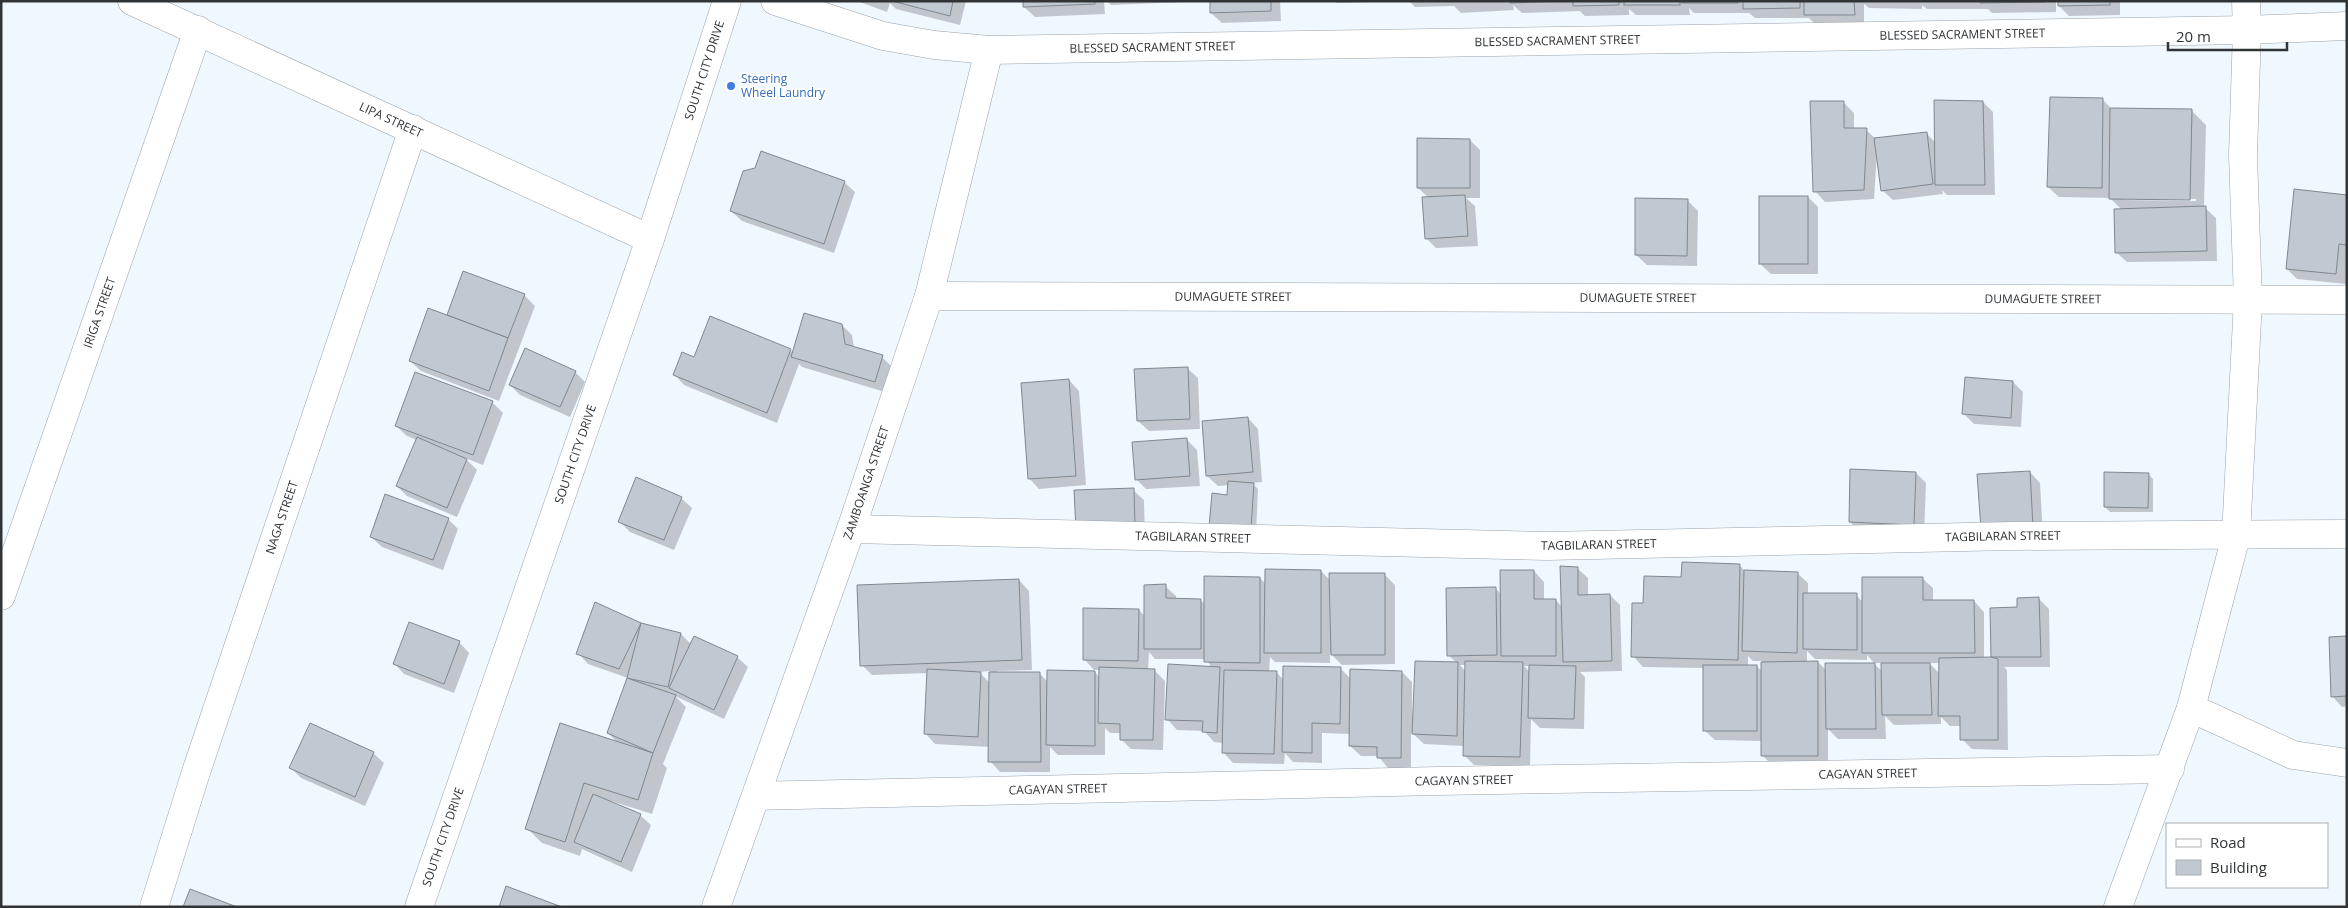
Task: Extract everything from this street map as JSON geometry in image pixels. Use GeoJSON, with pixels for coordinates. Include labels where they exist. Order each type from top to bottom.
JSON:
{"type":"FeatureCollection","features":[{"type":"Feature","properties":{"kind":"street","name":"LIPA STREET"},"geometry":{"type":"LineString","coordinates":[[132,1],[650,239]]}},
{"type":"Feature","properties":{"kind":"street","name":"SOUTH CITY DRIVE"},"geometry":{"type":"LineString","coordinates":[[419,907],[650,239],[728,1]]}},
{"type":"Feature","properties":{"kind":"street","name":"BLESSED SACRAMENT STREET"},"geometry":{"type":"LineString","coordinates":[[775,1],[884,36],[934,45],[989,50],[2247,30],[2347,26]]}},
{"type":"Feature","properties":{"kind":"street"},"geometry":{"type":"LineString","coordinates":[[2118,907],[2191,708],[2236,536],[2248,300],[2243,155],[2247,30],[2246,1]]}},
{"type":"Feature","properties":{"kind":"street","name":"IRIGA STREET"},"geometry":{"type":"LineString","coordinates":[[1,596],[198,30]]}},
{"type":"Feature","properties":{"kind":"street","name":"ZAMBOANGA STREET"},"geometry":{"type":"LineString","coordinates":[[716,907],[851,528],[929,296],[989,50]]}},
{"type":"Feature","properties":{"kind":"street","name":"NAGA STREET"},"geometry":{"type":"LineString","coordinates":[[154,907],[413,129]]}},
{"type":"Feature","properties":{"kind":"street","name":"DUMAGUETE STREET"},"geometry":{"type":"LineString","coordinates":[[929,296],[2347,300]]}},
{"type":"Feature","properties":{"kind":"street","name":"TAGBILARAN STREET"},"geometry":{"type":"LineString","coordinates":[[851,528],[1547,546],[2013,536],[2347,534]]}},
{"type":"Feature","properties":{"kind":"street"},"geometry":{"type":"LineString","coordinates":[[2191,708],[2293,755],[2347,763]]}},
{"type":"Feature","properties":{"kind":"street","name":"CAGAYAN STREET"},"geometry":{"type":"LineString","coordinates":[[756,796],[1438,781],[2170,769]]}},
{"type":"Feature","properties":{"kind":"building"},"geometry":{"type":"Polygon","coordinates":[[[892,1],[953,1],[950,16],[892,1]]]}},
{"type":"Feature","properties":{"kind":"building"},"geometry":{"type":"Polygon","coordinates":[[[1023,1],[1095,1],[1095,4],[1023,7],[1023,1]]]}},
{"type":"Feature","properties":{"kind":"building"},"geometry":{"type":"Polygon","coordinates":[[[1210,1],[1271,1],[1271,11],[1210,13],[1210,1]]]}},
{"type":"Feature","properties":{"kind":"building"},"geometry":{"type":"Polygon","coordinates":[[[1510,1],[1565,1],[1510,3],[1510,1]]]}},
{"type":"Feature","properties":{"kind":"building"},"geometry":{"type":"Polygon","coordinates":[[[1573,1],[1619,1],[1619,5],[1573,6],[1573,1]]]}},
{"type":"Feature","properties":{"kind":"building"},"geometry":{"type":"Polygon","coordinates":[[[1624,1],[1680,1],[1680,5],[1624,5],[1624,1]]]}},
{"type":"Feature","properties":{"kind":"building"},"geometry":{"type":"Polygon","coordinates":[[[1682,1],[1738,1],[1738,3],[1682,3],[1682,1]]]}},
{"type":"Feature","properties":{"kind":"building"},"geometry":{"type":"Polygon","coordinates":[[[1743,1],[1800,1],[1800,8],[1743,9],[1743,1]]]}},
{"type":"Feature","properties":{"kind":"building"},"geometry":{"type":"Polygon","coordinates":[[[1804,1],[1854,1],[1855,15],[1804,15],[1804,1]]]}},
{"type":"Feature","properties":{"kind":"building"},"geometry":{"type":"Polygon","coordinates":[[[1980,1],[2046,1],[2046,2],[1980,3],[1980,1]]]}},
{"type":"Feature","properties":{"kind":"building"},"geometry":{"type":"Polygon","coordinates":[[[2058,1],[2110,1],[2110,5],[2058,6],[2058,1]]]}},
{"type":"Feature","properties":{"kind":"building"},"geometry":{"type":"Polygon","coordinates":[[[2050,97],[2103,98],[2102,188],[2047,187],[2050,97]]]}},
{"type":"Feature","properties":{"kind":"building"},"geometry":{"type":"Polygon","coordinates":[[[1934,100],[1983,101],[1985,185],[1935,185],[1934,100]]]}},
{"type":"Feature","properties":{"kind":"building"},"geometry":{"type":"Polygon","coordinates":[[[1810,101],[1844,101],[1844,128],[1867,128],[1864,190],[1813,192],[1810,101]]]}},
{"type":"Feature","properties":{"kind":"building"},"geometry":{"type":"Polygon","coordinates":[[[2110,108],[2192,109],[2190,200],[2109,199],[2110,108]]]}},
{"type":"Feature","properties":{"kind":"building"},"geometry":{"type":"Polygon","coordinates":[[[1927,132],[1933,184],[1881,191],[1874,138],[1927,132]]]}},
{"type":"Feature","properties":{"kind":"building"},"geometry":{"type":"Polygon","coordinates":[[[1417,138],[1470,139],[1470,188],[1417,188],[1417,138]]]}},
{"type":"Feature","properties":{"kind":"building"},"geometry":{"type":"Polygon","coordinates":[[[761,151],[845,181],[824,244],[730,211],[743,171],[755,168],[761,151]]]}},
{"type":"Feature","properties":{"kind":"building"},"geometry":{"type":"Polygon","coordinates":[[[2294,189],[2347,195],[2347,245],[2339,244],[2336,274],[2286,269],[2294,189]]]}},
{"type":"Feature","properties":{"kind":"building"},"geometry":{"type":"Polygon","coordinates":[[[1465,195],[1468,236],[1425,239],[1422,197],[1465,195]]]}},
{"type":"Feature","properties":{"kind":"building"},"geometry":{"type":"Polygon","coordinates":[[[1759,196],[1808,196],[1808,264],[1759,264],[1759,196]]]}},
{"type":"Feature","properties":{"kind":"building"},"geometry":{"type":"Polygon","coordinates":[[[1635,198],[1688,199],[1687,256],[1635,255],[1635,198]]]}},
{"type":"Feature","properties":{"kind":"building"},"geometry":{"type":"Polygon","coordinates":[[[2206,206],[2207,251],[2115,253],[2114,209],[2206,206]]]}},
{"type":"Feature","properties":{"kind":"building"},"geometry":{"type":"Polygon","coordinates":[[[463,271],[525,294],[508,338],[447,315],[463,271]]]}},
{"type":"Feature","properties":{"kind":"building"},"geometry":{"type":"Polygon","coordinates":[[[428,308],[508,338],[489,391],[409,361],[428,308]]]}},
{"type":"Feature","properties":{"kind":"building"},"geometry":{"type":"Polygon","coordinates":[[[804,313],[842,324],[845,344],[883,355],[875,382],[791,357],[804,313]]]}},
{"type":"Feature","properties":{"kind":"building"},"geometry":{"type":"Polygon","coordinates":[[[710,316],[791,349],[767,413],[673,375],[682,352],[694,357],[710,316]]]}},
{"type":"Feature","properties":{"kind":"building"},"geometry":{"type":"Polygon","coordinates":[[[525,348],[576,371],[560,407],[509,385],[525,348]]]}},
{"type":"Feature","properties":{"kind":"building"},"geometry":{"type":"Polygon","coordinates":[[[1188,367],[1190,419],[1137,421],[1134,369],[1188,367]]]}},
{"type":"Feature","properties":{"kind":"building"},"geometry":{"type":"Polygon","coordinates":[[[415,372],[493,401],[473,455],[395,426],[415,372]]]}},
{"type":"Feature","properties":{"kind":"building"},"geometry":{"type":"Polygon","coordinates":[[[1965,377],[2013,381],[2011,418],[1962,414],[1965,377]]]}},
{"type":"Feature","properties":{"kind":"building"},"geometry":{"type":"Polygon","coordinates":[[[1069,379],[1076,476],[1028,479],[1021,383],[1069,379]]]}},
{"type":"Feature","properties":{"kind":"building"},"geometry":{"type":"Polygon","coordinates":[[[1248,417],[1253,472],[1206,476],[1202,421],[1248,417]]]}},
{"type":"Feature","properties":{"kind":"building"},"geometry":{"type":"Polygon","coordinates":[[[417,437],[467,459],[447,508],[396,486],[417,437]]]}},
{"type":"Feature","properties":{"kind":"building"},"geometry":{"type":"Polygon","coordinates":[[[1187,438],[1190,476],[1135,480],[1132,442],[1187,438]]]}},
{"type":"Feature","properties":{"kind":"building"},"geometry":{"type":"Polygon","coordinates":[[[1850,469],[1916,472],[1914,525],[1849,522],[1850,469]]]}},
{"type":"Feature","properties":{"kind":"building"},"geometry":{"type":"Polygon","coordinates":[[[2030,471],[2033,527],[1981,529],[1977,474],[2030,471]]]}},
{"type":"Feature","properties":{"kind":"building"},"geometry":{"type":"Polygon","coordinates":[[[2104,472],[2149,473],[2148,508],[2104,507],[2104,472]]]}},
{"type":"Feature","properties":{"kind":"building"},"geometry":{"type":"Polygon","coordinates":[[[636,477],[682,497],[664,540],[618,522],[636,477]]]}},
{"type":"Feature","properties":{"kind":"building"},"geometry":{"type":"Polygon","coordinates":[[[1228,481],[1254,483],[1251,529],[1209,527],[1212,493],[1227,495],[1228,481]]]}},
{"type":"Feature","properties":{"kind":"building"},"geometry":{"type":"Polygon","coordinates":[[[1134,488],[1135,528],[1076,530],[1074,490],[1134,488]]]}},
{"type":"Feature","properties":{"kind":"building"},"geometry":{"type":"Polygon","coordinates":[[[385,494],[449,518],[433,560],[370,537],[385,494]]]}},
{"type":"Feature","properties":{"kind":"building"},"geometry":{"type":"Polygon","coordinates":[[[1682,562],[1740,564],[1738,660],[1631,657],[1632,603],[1643,603],[1644,576],[1681,577],[1682,562]]]}},
{"type":"Feature","properties":{"kind":"building"},"geometry":{"type":"Polygon","coordinates":[[[1560,566],[1578,567],[1578,595],[1610,594],[1612,661],[1563,662],[1560,566]]]}},
{"type":"Feature","properties":{"kind":"building"},"geometry":{"type":"Polygon","coordinates":[[[1265,569],[1321,570],[1321,653],[1264,653],[1265,569]]]}},
{"type":"Feature","properties":{"kind":"building"},"geometry":{"type":"Polygon","coordinates":[[[1500,570],[1534,570],[1534,599],[1556,599],[1556,656],[1501,656],[1500,570]]]}},
{"type":"Feature","properties":{"kind":"building"},"geometry":{"type":"Polygon","coordinates":[[[1744,570],[1798,572],[1797,653],[1742,651],[1744,570]]]}},
{"type":"Feature","properties":{"kind":"building"},"geometry":{"type":"Polygon","coordinates":[[[1329,573],[1385,573],[1385,655],[1331,655],[1329,573]]]}},
{"type":"Feature","properties":{"kind":"building"},"geometry":{"type":"Polygon","coordinates":[[[1204,576],[1260,577],[1260,663],[1204,662],[1204,576]]]}},
{"type":"Feature","properties":{"kind":"building"},"geometry":{"type":"Polygon","coordinates":[[[1862,577],[1923,577],[1923,600],[1974,600],[1975,653],[1862,653],[1862,577]]]}},
{"type":"Feature","properties":{"kind":"building"},"geometry":{"type":"Polygon","coordinates":[[[1019,579],[1022,660],[860,666],[857,585],[1019,579]]]}},
{"type":"Feature","properties":{"kind":"building"},"geometry":{"type":"Polygon","coordinates":[[[1166,584],[1166,598],[1201,599],[1201,649],[1144,649],[1144,585],[1166,584]]]}},
{"type":"Feature","properties":{"kind":"building"},"geometry":{"type":"Polygon","coordinates":[[[1496,587],[1497,655],[1447,656],[1446,588],[1496,587]]]}},
{"type":"Feature","properties":{"kind":"building"},"geometry":{"type":"Polygon","coordinates":[[[1803,593],[1857,593],[1857,650],[1803,649],[1803,593]]]}},
{"type":"Feature","properties":{"kind":"building"},"geometry":{"type":"Polygon","coordinates":[[[2039,597],[2041,657],[1991,657],[1990,608],[2017,607],[2017,598],[2039,597]]]}},
{"type":"Feature","properties":{"kind":"building"},"geometry":{"type":"Polygon","coordinates":[[[595,602],[641,623],[619,669],[576,654],[595,602]]]}},
{"type":"Feature","properties":{"kind":"building"},"geometry":{"type":"Polygon","coordinates":[[[1083,608],[1139,609],[1138,661],[1083,660],[1083,608]]]}},
{"type":"Feature","properties":{"kind":"building"},"geometry":{"type":"Polygon","coordinates":[[[409,622],[460,641],[444,684],[393,664],[409,622]]]}},
{"type":"Feature","properties":{"kind":"building"},"geometry":{"type":"Polygon","coordinates":[[[641,623],[681,633],[668,687],[627,678],[641,623]]]}},
{"type":"Feature","properties":{"kind":"building"},"geometry":{"type":"Polygon","coordinates":[[[694,636],[738,656],[714,710],[669,688],[694,636]]]}},
{"type":"Feature","properties":{"kind":"building"},"geometry":{"type":"Polygon","coordinates":[[[2347,636],[2347,696],[2331,697],[2329,637],[2347,636]]]}},
{"type":"Feature","properties":{"kind":"building"},"geometry":{"type":"Polygon","coordinates":[[[1991,657],[1998,659],[1998,740],[1960,740],[1960,716],[1938,716],[1939,658],[1991,657]]]}},
{"type":"Feature","properties":{"kind":"building"},"geometry":{"type":"Polygon","coordinates":[[[1415,661],[1458,662],[1457,736],[1412,734],[1415,661]]]}},
{"type":"Feature","properties":{"kind":"building"},"geometry":{"type":"Polygon","coordinates":[[[1465,661],[1523,662],[1520,757],[1463,756],[1465,661]]]}},
{"type":"Feature","properties":{"kind":"building"},"geometry":{"type":"Polygon","coordinates":[[[1818,661],[1818,756],[1761,756],[1761,662],[1818,661]]]}},
{"type":"Feature","properties":{"kind":"building"},"geometry":{"type":"Polygon","coordinates":[[[1825,663],[1875,663],[1876,729],[1826,729],[1825,663]]]}},
{"type":"Feature","properties":{"kind":"building"},"geometry":{"type":"Polygon","coordinates":[[[1881,663],[1930,663],[1932,715],[1882,715],[1881,663]]]}},
{"type":"Feature","properties":{"kind":"building"},"geometry":{"type":"Polygon","coordinates":[[[1168,664],[1220,667],[1217,733],[1202,732],[1203,721],[1165,720],[1168,664]]]}},
{"type":"Feature","properties":{"kind":"building"},"geometry":{"type":"Polygon","coordinates":[[[1529,665],[1576,666],[1574,719],[1528,718],[1529,665]]]}},
{"type":"Feature","properties":{"kind":"building"},"geometry":{"type":"Polygon","coordinates":[[[1703,665],[1757,665],[1757,731],[1703,731],[1703,665]]]}},
{"type":"Feature","properties":{"kind":"building"},"geometry":{"type":"Polygon","coordinates":[[[1283,666],[1341,667],[1340,724],[1312,723],[1312,753],[1282,752],[1283,666]]]}},
{"type":"Feature","properties":{"kind":"building"},"geometry":{"type":"Polygon","coordinates":[[[1099,667],[1155,669],[1153,740],[1120,740],[1120,724],[1098,723],[1099,667]]]}},
{"type":"Feature","properties":{"kind":"building"},"geometry":{"type":"Polygon","coordinates":[[[927,669],[981,672],[978,737],[924,734],[927,669]]]}},
{"type":"Feature","properties":{"kind":"building"},"geometry":{"type":"Polygon","coordinates":[[[1350,669],[1402,671],[1401,758],[1377,758],[1377,747],[1349,746],[1350,669]]]}},
{"type":"Feature","properties":{"kind":"building"},"geometry":{"type":"Polygon","coordinates":[[[1047,670],[1095,671],[1095,746],[1046,745],[1047,670]]]}},
{"type":"Feature","properties":{"kind":"building"},"geometry":{"type":"Polygon","coordinates":[[[1224,670],[1277,671],[1274,754],[1222,753],[1224,670]]]}},
{"type":"Feature","properties":{"kind":"building"},"geometry":{"type":"Polygon","coordinates":[[[989,672],[1040,672],[1041,762],[988,762],[989,672]]]}},
{"type":"Feature","properties":{"kind":"building"},"geometry":{"type":"Polygon","coordinates":[[[627,678],[676,695],[653,753],[607,733],[627,678]]]}},
{"type":"Feature","properties":{"kind":"building"},"geometry":{"type":"Polygon","coordinates":[[[310,723],[374,752],[355,797],[289,768],[310,723]]]}},
{"type":"Feature","properties":{"kind":"building"},"geometry":{"type":"Polygon","coordinates":[[[560,723],[653,753],[638,800],[584,783],[565,842],[525,829],[560,723]]]}},
{"type":"Feature","properties":{"kind":"building"},"geometry":{"type":"Polygon","coordinates":[[[593,794],[641,814],[621,862],[574,842],[593,794]]]}},
{"type":"Feature","properties":{"kind":"building"},"geometry":{"type":"Polygon","coordinates":[[[506,886],[562,907],[499,907],[506,886]]]}},
{"type":"Feature","properties":{"kind":"building"},"geometry":{"type":"Polygon","coordinates":[[[190,889],[237,907],[183,907],[190,889]]]}},
{"type":"Feature","properties":{"kind":"place","name":"Steering Wheel Laundry"},"geometry":{"type":"Point","coordinates":[731,86]}}]}
